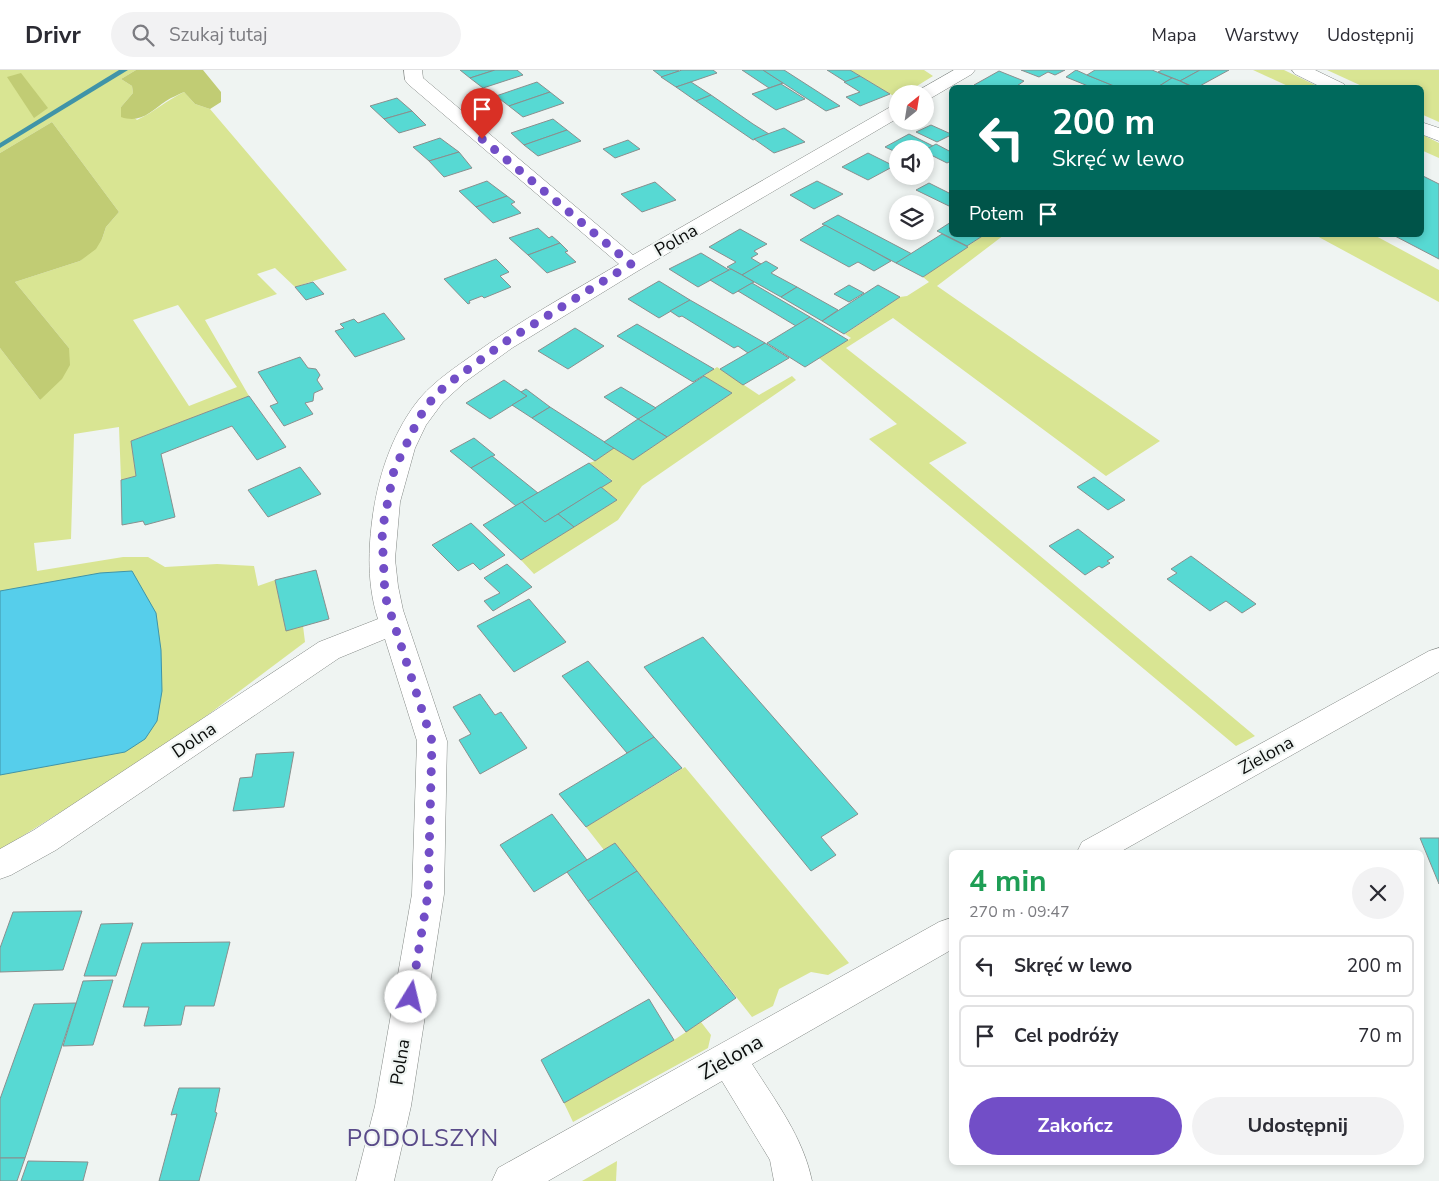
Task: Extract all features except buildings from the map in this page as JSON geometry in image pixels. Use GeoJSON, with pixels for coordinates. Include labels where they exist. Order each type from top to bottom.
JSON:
{"type":"FeatureCollection","features":[{"type":"Feature","properties":{"kind":"street"},"geometry":{"type":"LineString","coordinates":[[413,70],[414,80],[631,264]]}},
{"type":"Feature","properties":{"kind":"street"},"geometry":{"type":"LineString","coordinates":[[934,89],[966,70]]}},
{"type":"Feature","properties":{"kind":"street"},"geometry":{"type":"LineString","coordinates":[[1301,70],[1332,85]]}},
{"type":"Feature","properties":{"kind":"street","name":"Polna"},"geometry":{"type":"LineString","coordinates":[[375,1181],[393,1106],[428,894],[432,741],[385,596],[382,531],[394,470],[413,429],[428,404],[445,386],[499,347],[631,264],[889,115]]}},
{"type":"Feature","properties":{"kind":"street"},"geometry":{"type":"LineString","coordinates":[[1424,128],[1439,135]]}},
{"type":"Feature","properties":{"kind":"street","name":"Dolna"},"geometry":{"type":"LineString","coordinates":[[0,865],[45,840],[329,650],[394,624]]}},
{"type":"Feature","properties":{"kind":"street","name":"Zielona"},"geometry":{"type":"LineString","coordinates":[[1097,850],[1439,659]]}},
{"type":"Feature","properties":{"kind":"street","name":"Zielona"},"geometry":{"type":"LineString","coordinates":[[511,1181],[949,934]]}},
{"type":"Feature","properties":{"kind":"street"},"geometry":{"type":"LineString","coordinates":[[728,1059],[784,1148],[789,1160],[793,1181]]}},
{"type":"Feature","properties":{"kind":"green space"},"geometry":{"type":"Polygon","coordinates":[[[0,70],[136,70],[121,79],[132,86],[133,93],[121,107],[137,120],[184,92],[195,104],[210,109],[347,270],[295,287],[275,268],[257,274],[277,294],[205,320],[249,396],[131,441],[136,476],[121,480],[119,427],[74,434],[71,539],[34,543],[37,571],[123,557],[148,557],[165,567],[217,564],[254,566],[258,586],[275,580],[286,630],[303,626],[305,642],[201,720],[101,787],[0,850],[0,348],[40,400],[69,348],[15,282],[80,261],[102,239],[106,227],[119,212],[52,122],[0,153],[0,70]],[[178,305],[133,320],[189,406],[237,387],[178,305]]]}},
{"type":"Feature","properties":{"kind":"green space"},"geometry":{"type":"Polygon","coordinates":[[[136,70],[203,70],[221,92],[221,102],[210,109],[195,104],[184,92],[140,118],[128,119],[121,117],[121,107],[133,93],[132,86],[121,79],[136,70]]]}},
{"type":"Feature","properties":{"kind":"green space"},"geometry":{"type":"Polygon","coordinates":[[[850,70],[924,70],[933,76],[918,85],[889,85],[889,93],[850,70]]]}},
{"type":"Feature","properties":{"kind":"green space"},"geometry":{"type":"Polygon","coordinates":[[[1253,70],[1284,70],[1315,85],[1286,85],[1253,70]]]}},
{"type":"Feature","properties":{"kind":"green space"},"geometry":{"type":"Polygon","coordinates":[[[1327,70],[1439,70],[1439,122],[1424,115],[1424,85],[1360,85],[1327,70]]]}},
{"type":"Feature","properties":{"kind":"green space"},"geometry":{"type":"Polygon","coordinates":[[[21,73],[48,108],[34,118],[7,77],[21,73]]]}},
{"type":"Feature","properties":{"kind":"green space"},"geometry":{"type":"Polygon","coordinates":[[[52,122],[119,212],[106,227],[96,249],[80,261],[15,282],[69,348],[70,365],[62,379],[40,400],[0,348],[0,153],[52,122]]]}},
{"type":"Feature","properties":{"kind":"green space"},"geometry":{"type":"Polygon","coordinates":[[[1424,136],[1439,143],[1439,158],[1424,151],[1424,136]]]}},
{"type":"Feature","properties":{"kind":"green space"},"geometry":{"type":"Polygon","coordinates":[[[981,237],[1001,237],[937,286],[1160,441],[1106,476],[893,318],[846,348],[967,443],[929,463],[1255,736],[1236,746],[869,439],[897,424],[819,358],[851,338],[845,334],[900,297],[907,296],[929,282],[923,277],[981,237]]]}},
{"type":"Feature","properties":{"kind":"green space"},"geometry":{"type":"Polygon","coordinates":[[[1319,237],[1378,237],[1439,270],[1439,302],[1319,237]]]}},
{"type":"Feature","properties":{"kind":"green space"},"geometry":{"type":"Polygon","coordinates":[[[717,367],[759,395],[792,376],[796,380],[642,486],[618,520],[534,574],[521,560],[617,500],[601,487],[612,480],[589,463],[614,448],[633,460],[732,393],[704,376],[717,367]]]}},
{"type":"Feature","properties":{"kind":"green space"},"geometry":{"type":"Polygon","coordinates":[[[685,767],[849,963],[828,975],[811,972],[779,989],[773,1006],[752,1017],[615,843],[604,850],[586,827],[685,767]]]}},
{"type":"Feature","properties":{"kind":"green space"},"geometry":{"type":"Polygon","coordinates":[[[701,1022],[711,1035],[708,1048],[573,1122],[564,1103],[674,1040],[701,1022]]]}},
{"type":"Feature","properties":{"kind":"green space"},"geometry":{"type":"Polygon","coordinates":[[[617,1161],[616,1181],[582,1181],[617,1161]]]}},
{"type":"Feature","properties":{"kind":"water"},"geometry":{"type":"Polygon","coordinates":[[[132,571],[156,613],[161,650],[162,691],[157,721],[145,739],[125,752],[0,775],[0,591],[100,573],[132,571]]]}},
{"type":"Feature","properties":{"kind":"waterway"},"geometry":{"type":"LineString","coordinates":[[0,146],[124,70]]}},
{"type":"Feature","properties":{"kind":"district","name":"PODOLSZYN"},"geometry":{"type":"Point","coordinates":[423,1138]}},
{"type":"Feature","properties":{"kind":"route"},"geometry":{"type":"LineString","coordinates":[[411,997],[428,894],[432,741],[385,596],[382,531],[394,470],[419,418],[428,404],[445,386],[505,342],[631,264],[482,139]]}}]}
